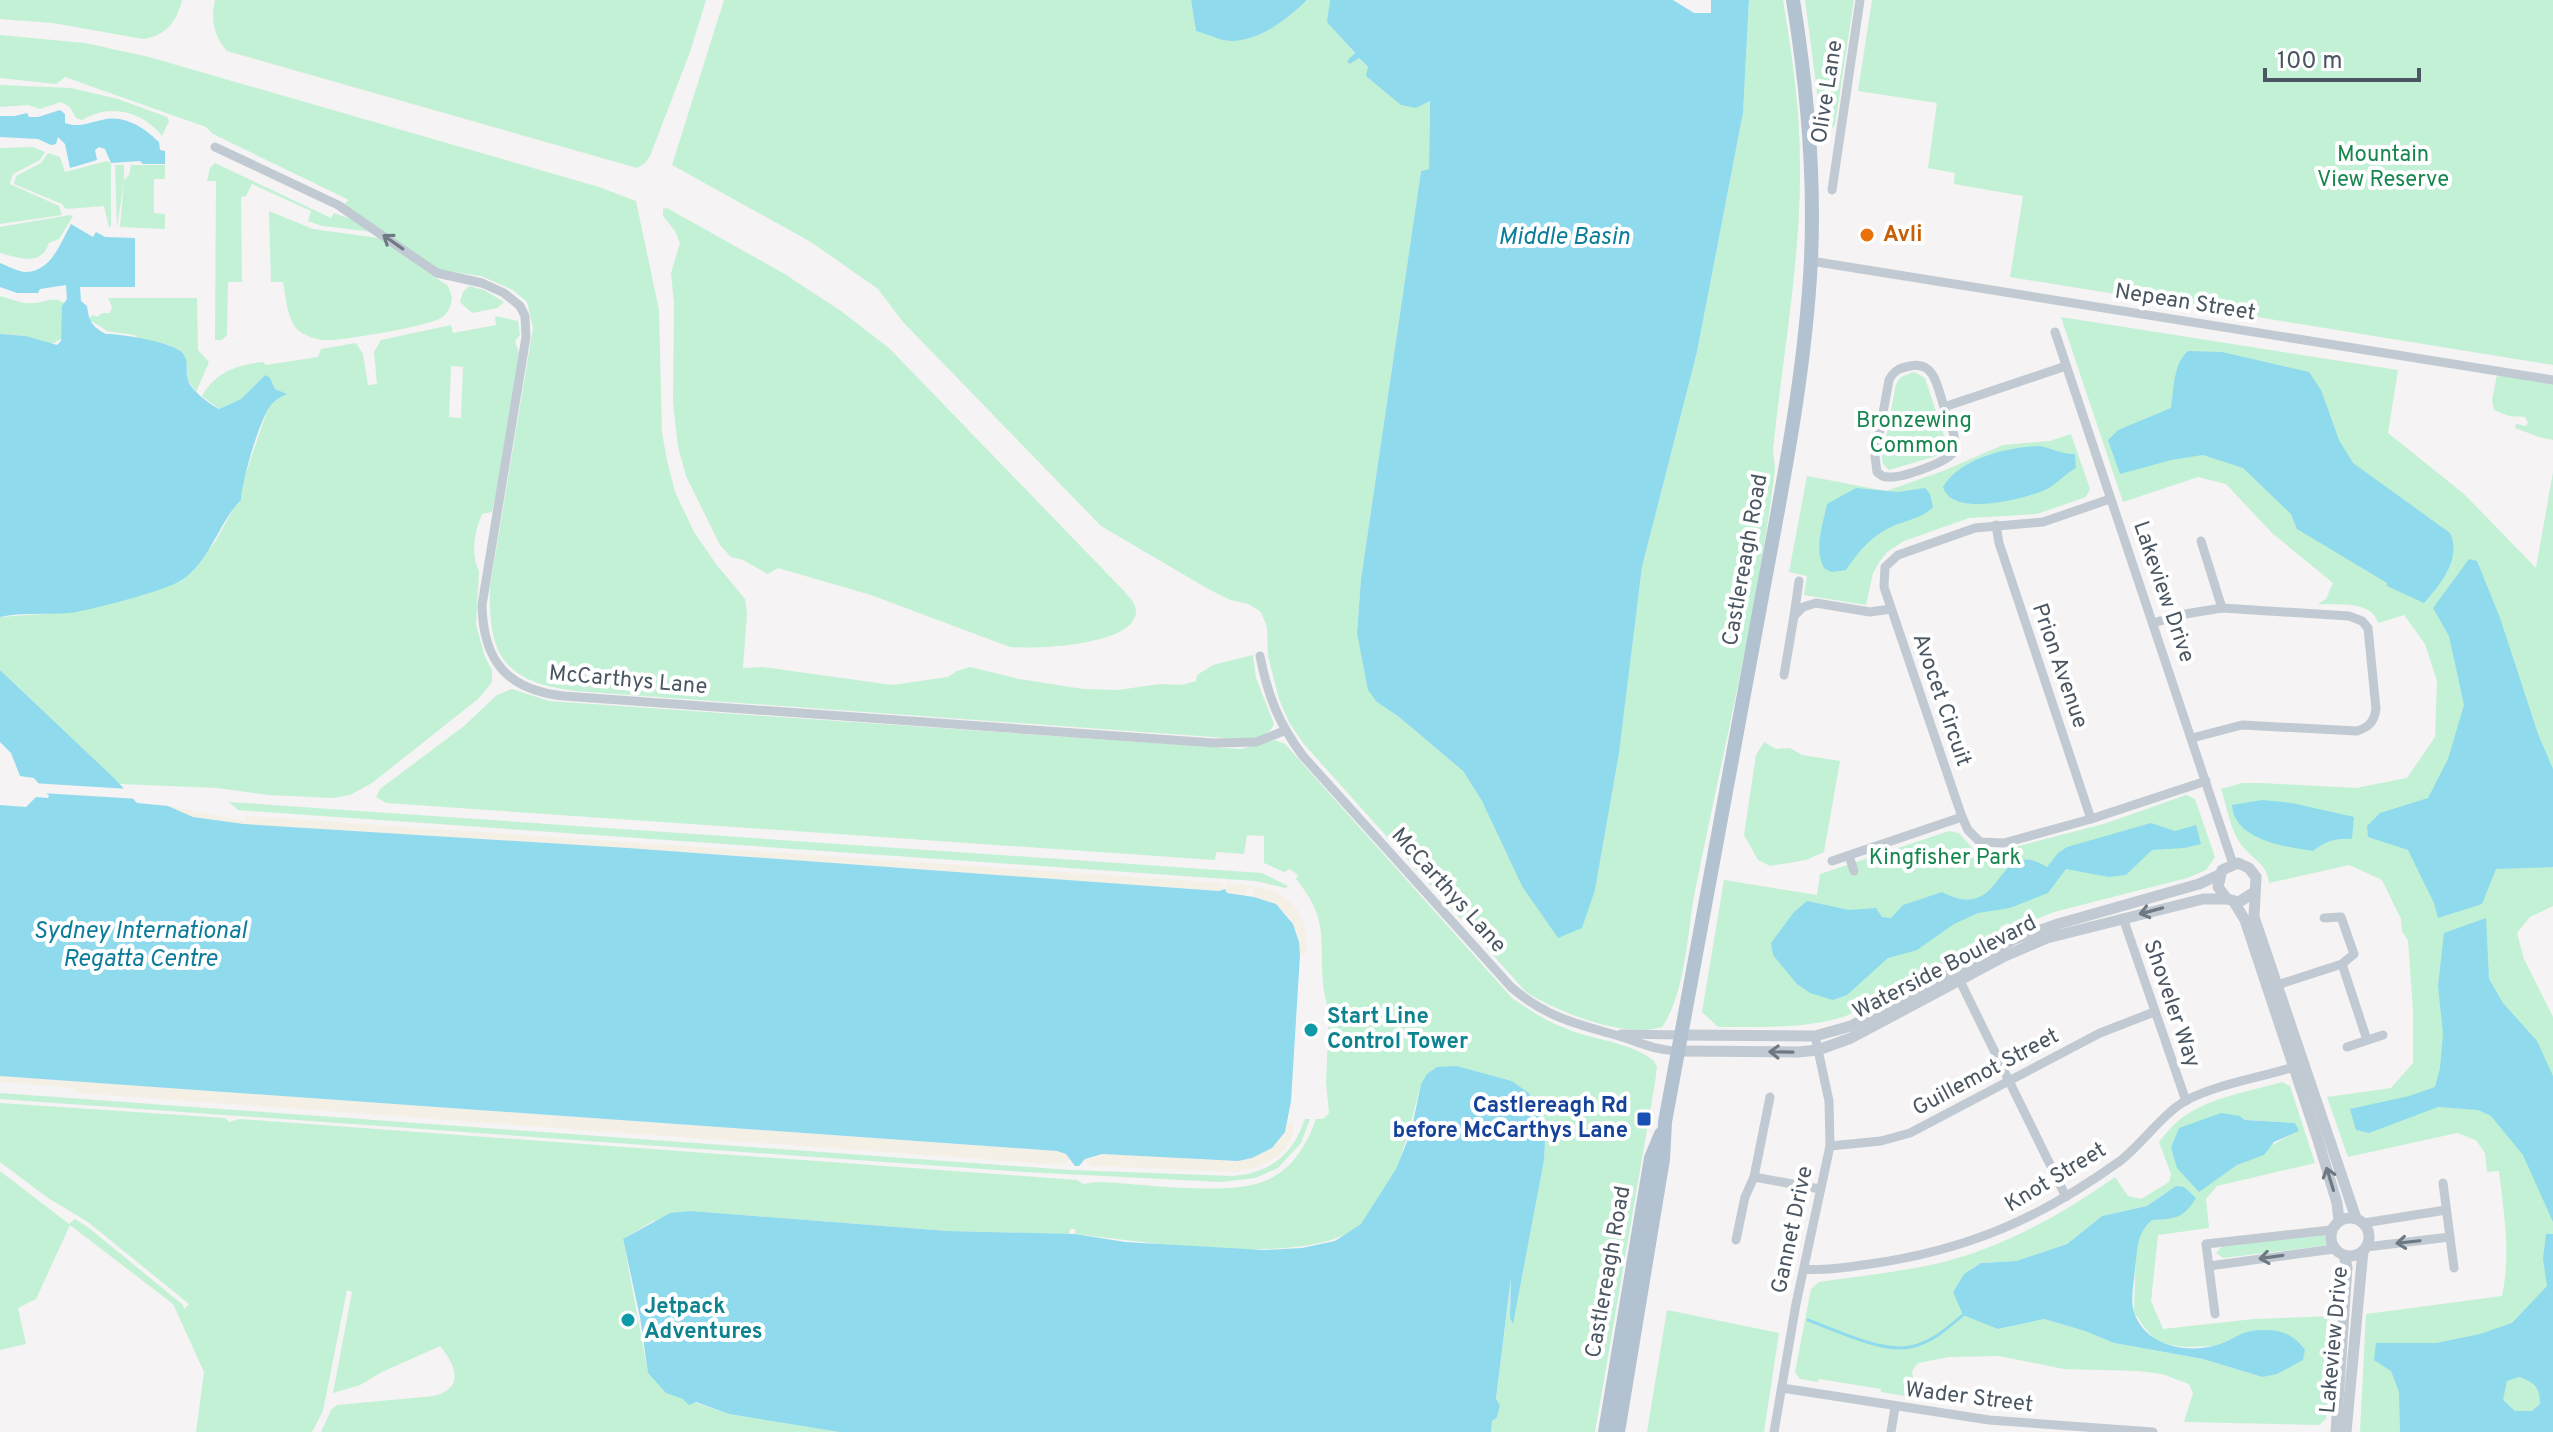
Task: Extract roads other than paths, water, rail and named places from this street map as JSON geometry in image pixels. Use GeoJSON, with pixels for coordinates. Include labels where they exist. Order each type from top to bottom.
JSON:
{"type":"FeatureCollection","features":[{"type":"Feature","properties":{"kind":"main road","name":"Castlereagh Road"},"geometry":{"type":"LineString","coordinates":[[1618,1432],[1663,1159],[1665,1122],[1789,446],[1805,332],[1811,261],[1811,138],[1807,87],[1793,0]]}},
{"type":"Feature","properties":{"kind":"main road","name":"Castlereagh Road"},"geometry":{"type":"LineString","coordinates":[[1605,1432],[1651,1158],[1665,1122]]}},
{"type":"Feature","properties":{"kind":"street","name":"Olive Lane"},"geometry":{"type":"LineString","coordinates":[[1832,190],[1860,0]]}},
{"type":"Feature","properties":{"kind":"street","name":"McCarthys Lane"},"geometry":{"type":"LineString","coordinates":[[215,147],[338,205],[437,273],[482,283],[514,299],[520,306],[527,325],[482,605],[484,636],[492,656],[520,684],[532,690],[564,696],[1214,743],[1245,743],[1284,731]]}},
{"type":"Feature","properties":{"kind":"street","name":"Nepean Street"},"geometry":{"type":"LineString","coordinates":[[1811,261],[2553,380]]}},
{"type":"Feature","properties":{"kind":"street","name":"Lakeview Drive"},"geometry":{"type":"LineString","coordinates":[[2055,332],[2233,864]]}},
{"type":"Feature","properties":{"kind":"street"},"geometry":{"type":"LineString","coordinates":[[1916,364],[1927,367],[1944,407],[1955,443],[1949,459],[1897,476],[1886,477],[1877,472],[1875,457],[1893,373],[1916,364]]}},
{"type":"Feature","properties":{"kind":"street"},"geometry":{"type":"LineString","coordinates":[[1944,407],[2066,366]]}},
{"type":"Feature","properties":{"kind":"street","name":"Avocet Circuit"},"geometry":{"type":"LineString","coordinates":[[2110,499],[2043,522],[1975,528],[1898,555],[1889,561],[1883,577],[1891,609],[1962,817],[1973,837],[1980,842],[2004,843],[2091,819],[2206,781]]}},
{"type":"Feature","properties":{"kind":"street","name":"Prion Avenue"},"geometry":{"type":"LineString","coordinates":[[1996,525],[1999,543],[2091,819]]}},
{"type":"Feature","properties":{"kind":"street"},"geometry":{"type":"LineString","coordinates":[[2201,541],[2222,608]]}},
{"type":"Feature","properties":{"kind":"street"},"geometry":{"type":"LineString","coordinates":[[1784,675],[1799,581]]}},
{"type":"Feature","properties":{"kind":"street"},"geometry":{"type":"LineString","coordinates":[[1794,616],[1803,607],[1816,603],[1870,612],[1891,609]]}},
{"type":"Feature","properties":{"kind":"street"},"geometry":{"type":"LineString","coordinates":[[2153,623],[2222,608],[2349,616],[2362,621],[2368,628],[2376,709],[2374,719],[2366,728],[2357,731],[2242,725],[2192,738]]}},
{"type":"Feature","properties":{"kind":"street","name":"McCarthys Lane"},"geometry":{"type":"LineString","coordinates":[[1260,656],[1272,704],[1284,731],[1511,987],[1524,999],[1562,1020],[1657,1050],[1679,1051]]}},
{"type":"Feature","properties":{"kind":"street"},"geometry":{"type":"LineString","coordinates":[[1832,861],[1962,817]]}},
{"type":"Feature","properties":{"kind":"street"},"geometry":{"type":"LineString","coordinates":[[1849,856],[1854,871]]}},
{"type":"Feature","properties":{"kind":"street"},"geometry":{"type":"LineString","coordinates":[[2272,986],[2254,917],[2253,893],[2257,883],[2253,872],[2244,865],[2233,864],[2219,875],[2218,887],[2245,920],[2272,986],[2312,1104],[2318,1140],[2337,1203],[2331,1243],[2339,1252]]}},
{"type":"Feature","properties":{"kind":"street","name":"Waterside Boulevard"},"geometry":{"type":"LineString","coordinates":[[1682,1035],[1815,1036],[1851,1026],[2015,939],[2199,884],[2219,875]]}},
{"type":"Feature","properties":{"kind":"street"},"geometry":{"type":"LineString","coordinates":[[2230,900],[2245,900],[2253,893]]}},
{"type":"Feature","properties":{"kind":"street","name":"Waterside Boulevard"},"geometry":{"type":"LineString","coordinates":[[1679,1051],[1818,1050],[1851,1038],[2005,956],[2047,938],[2203,899],[2230,900]]}},
{"type":"Feature","properties":{"kind":"street"},"geometry":{"type":"LineString","coordinates":[[2272,986],[2342,964],[2354,954],[2341,917],[2324,918]]}},
{"type":"Feature","properties":{"kind":"street","name":"Shoveler Way"},"geometry":{"type":"LineString","coordinates":[[2123,918],[2186,1101]]}},
{"type":"Feature","properties":{"kind":"street"},"geometry":{"type":"LineString","coordinates":[[2342,964],[2367,1040]]}},
{"type":"Feature","properties":{"kind":"street"},"geometry":{"type":"LineString","coordinates":[[1960,981],[2066,1197]]}},
{"type":"Feature","properties":{"kind":"street","name":"Guillemot Street"},"geometry":{"type":"LineString","coordinates":[[1830,1146],[1881,1141],[1910,1133],[2100,1033],[2154,1012]]}},
{"type":"Feature","properties":{"kind":"street","name":"McCarthys Lane"},"geometry":{"type":"LineString","coordinates":[[1614,1034],[1682,1035]]}},
{"type":"Feature","properties":{"kind":"street"},"geometry":{"type":"LineString","coordinates":[[2347,1047],[2383,1035]]}},
{"type":"Feature","properties":{"kind":"street","name":"Gannet Drive"},"geometry":{"type":"LineString","coordinates":[[1774,1432],[1830,1146],[1829,1101],[1815,1036]]}},
{"type":"Feature","properties":{"kind":"street","name":"Knot Street"},"geometry":{"type":"LineString","coordinates":[[1804,1269],[1820,1271],[1897,1260],[1954,1247],[2009,1228],[2066,1197],[2135,1149],[2186,1101],[2299,1066]]}},
{"type":"Feature","properties":{"kind":"street"},"geometry":{"type":"LineString","coordinates":[[1736,1240],[1745,1197],[1754,1177],[1770,1097]]}},
{"type":"Feature","properties":{"kind":"street"},"geometry":{"type":"LineString","coordinates":[[2209,1266],[2339,1252],[2357,1255],[2364,1249],[2369,1234],[2360,1220],[2332,1141],[2312,1104]]}},
{"type":"Feature","properties":{"kind":"street"},"geometry":{"type":"LineString","coordinates":[[1754,1177],[1820,1189]]}},
{"type":"Feature","properties":{"kind":"street"},"geometry":{"type":"LineString","coordinates":[[2443,1183],[2454,1268]]}},
{"type":"Feature","properties":{"kind":"street"},"geometry":{"type":"LineString","coordinates":[[2215,1314],[2206,1244],[2446,1210]]}},
{"type":"Feature","properties":{"kind":"street"},"geometry":{"type":"LineString","coordinates":[[2364,1249],[2450,1237]]}},
{"type":"Feature","properties":{"kind":"street","name":"Lakeview Drive"},"geometry":{"type":"LineString","coordinates":[[2346,1432],[2364,1249]]}},
{"type":"Feature","properties":{"kind":"street","name":"Lakeview Drive"},"geometry":{"type":"LineString","coordinates":[[2336,1432],[2347,1267],[2339,1252]]}},
{"type":"Feature","properties":{"kind":"street","name":"Wader Street"},"geometry":{"type":"LineString","coordinates":[[1782,1388],[1989,1420],[2153,1432]]}},
{"type":"Feature","properties":{"kind":"street"},"geometry":{"type":"LineString","coordinates":[[1891,1432],[1895,1407]]}},
{"type":"Feature","properties":{"kind":"water"},"geometry":{"type":"Polygon","coordinates":[[[1191,0],[1307,0],[1265,32],[1234,41],[1196,31],[1191,0]]]}},
{"type":"Feature","properties":{"kind":"water","name":"Middle Basin"},"geometry":{"type":"Polygon","coordinates":[[[1330,0],[1673,0],[1694,13],[1711,13],[1711,0],[1749,0],[1743,113],[1697,352],[1642,567],[1619,753],[1595,890],[1582,928],[1558,938],[1522,886],[1482,801],[1463,771],[1377,702],[1368,690],[1357,633],[1361,579],[1421,171],[1429,169],[1430,101],[1416,108],[1401,105],[1366,76],[1368,67],[1359,58],[1350,64],[1347,61],[1355,53],[1327,22],[1330,0]]]}},
{"type":"Feature","properties":{"kind":"water"},"geometry":{"type":"Polygon","coordinates":[[[60,110],[65,114],[65,123],[75,125],[110,119],[133,123],[159,142],[160,150],[165,151],[165,164],[143,164],[140,161],[111,163],[105,149],[99,147],[95,150],[97,160],[70,168],[65,144],[58,137],[56,144],[51,145],[38,139],[0,137],[0,116],[27,113],[29,117],[38,117],[60,110]]]}},
{"type":"Feature","properties":{"kind":"water"},"geometry":{"type":"Polygon","coordinates":[[[71,224],[93,237],[96,232],[105,237],[135,238],[135,287],[80,287],[81,301],[87,306],[90,320],[97,329],[106,334],[148,340],[179,350],[187,364],[190,384],[219,409],[241,399],[265,375],[275,389],[287,394],[271,405],[261,424],[241,500],[200,563],[182,580],[145,594],[79,611],[0,617],[0,334],[26,336],[57,345],[61,341],[62,306],[67,299],[66,285],[40,289],[38,293],[17,293],[0,287],[0,263],[25,272],[42,267],[54,256],[71,224]]]}},
{"type":"Feature","properties":{"kind":"water"},"geometry":{"type":"Polygon","coordinates":[[[2188,351],[2222,352],[2309,372],[2321,390],[2339,440],[2353,463],[2450,533],[2452,561],[2443,579],[2424,603],[2387,586],[2387,583],[2297,529],[2291,514],[2243,468],[2203,455],[2120,474],[2108,440],[2118,430],[2171,408],[2179,363],[2188,351]]]}},
{"type":"Feature","properties":{"kind":"water"},"geometry":{"type":"Polygon","coordinates":[[[2040,446],[2075,454],[2076,468],[2045,490],[2002,502],[1972,504],[1959,502],[1949,496],[1943,487],[1961,468],[1986,456],[2040,446]]]}},
{"type":"Feature","properties":{"kind":"water"},"geometry":{"type":"Polygon","coordinates":[[[1856,488],[1898,492],[1925,488],[1933,507],[1878,534],[1846,570],[1832,572],[1825,569],[1820,554],[1827,504],[1856,488]]]}},
{"type":"Feature","properties":{"kind":"water"},"geometry":{"type":"Polygon","coordinates":[[[2469,559],[2477,561],[2500,618],[2538,734],[2553,769],[2553,867],[2496,869],[2482,904],[2438,918],[2408,850],[2368,837],[2367,826],[2380,813],[2428,798],[2448,759],[2464,705],[2449,636],[2433,608],[2469,559]]]}},
{"type":"Feature","properties":{"kind":"water","name":"Sydney International Regatta Centre"},"geometry":{"type":"Polygon","coordinates":[[[0,670],[137,803],[168,806],[193,817],[244,824],[1225,889],[1227,893],[1276,904],[1293,924],[1300,955],[1291,1101],[1285,1132],[1272,1148],[1238,1161],[1102,1154],[1075,1166],[1066,1154],[1057,1151],[0,1076],[0,805],[26,807],[36,797],[49,796],[34,778],[20,776],[11,753],[0,742],[0,670]]]}},
{"type":"Feature","properties":{"kind":"water"},"geometry":{"type":"Polygon","coordinates":[[[2262,800],[2292,803],[2354,817],[2352,839],[2331,841],[2313,851],[2263,840],[2242,826],[2235,817],[2232,805],[2262,800]]]}},
{"type":"Feature","properties":{"kind":"water"},"geometry":{"type":"Polygon","coordinates":[[[2151,823],[2175,831],[2196,825],[2201,844],[2152,850],[2126,875],[2109,877],[2066,869],[2048,893],[2010,908],[1978,913],[1954,924],[1917,950],[1888,958],[1847,995],[1833,1000],[1810,993],[1797,984],[1773,955],[1771,943],[1794,912],[1807,901],[1849,910],[1876,908],[1882,917],[1891,918],[1903,905],[1942,892],[1963,899],[1978,898],[2017,861],[2030,860],[2047,867],[2067,847],[2151,823]]]}},
{"type":"Feature","properties":{"kind":"water"},"geometry":{"type":"Polygon","coordinates":[[[2486,918],[2489,979],[2503,1003],[2537,1041],[2553,1076],[2553,1222],[2523,1155],[2491,1116],[2478,1110],[2438,1107],[2369,1133],[2356,1130],[2350,1109],[2435,1087],[2443,1034],[2438,986],[2444,933],[2486,918]]]}},
{"type":"Feature","properties":{"kind":"water"},"geometry":{"type":"Polygon","coordinates":[[[1457,1066],[1512,1081],[1529,1093],[1546,1125],[1544,1160],[1513,1324],[1510,1318],[1511,1277],[1496,1399],[1500,1405],[1497,1417],[1492,1421],[1491,1432],[839,1432],[729,1414],[696,1402],[689,1405],[683,1399],[666,1393],[648,1373],[640,1317],[623,1239],[670,1213],[691,1211],[948,1231],[1075,1234],[1125,1242],[1264,1250],[1302,1248],[1335,1241],[1361,1224],[1396,1169],[1411,1132],[1421,1084],[1427,1074],[1437,1067],[1457,1066]]]}},
{"type":"Feature","properties":{"kind":"water"},"geometry":{"type":"Polygon","coordinates":[[[2221,1113],[2240,1116],[2245,1120],[2295,1123],[2299,1131],[2274,1142],[2264,1155],[2237,1165],[2199,1192],[2177,1168],[2171,1148],[2179,1128],[2221,1113]]]}},
{"type":"Feature","properties":{"kind":"water"},"geometry":{"type":"Polygon","coordinates":[[[2176,1186],[2184,1187],[2196,1198],[2178,1216],[2152,1220],[2140,1236],[2132,1297],[2139,1324],[2147,1333],[2168,1345],[2192,1348],[2217,1345],[2251,1331],[2275,1331],[2288,1335],[2300,1344],[2305,1350],[2303,1360],[2277,1374],[2262,1377],[2203,1359],[2114,1343],[2044,1319],[1998,1329],[1963,1315],[1953,1292],[1964,1274],[1981,1263],[2016,1261],[2067,1244],[2102,1216],[2147,1206],[2176,1186]]]}},
{"type":"Feature","properties":{"kind":"water"},"geometry":{"type":"Polygon","coordinates":[[[2546,1234],[2553,1234],[2553,1432],[2400,1432],[2399,1392],[2391,1371],[2374,1360],[2376,1343],[2436,1343],[2480,1334],[2512,1323],[2547,1286],[2543,1259],[2546,1234]],[[2519,1377],[2507,1381],[2503,1400],[2515,1411],[2532,1411],[2540,1404],[2539,1393],[2532,1383],[2519,1377]]]}},
{"type":"Feature","properties":{"kind":"waterway"},"geometry":{"type":"LineString","coordinates":[[1808,1320],[1859,1340],[1899,1348],[1932,1339],[1963,1315]]}},
{"type":"Feature","properties":{"kind":"place","name":"Avli"},"geometry":{"type":"Point","coordinates":[1867,235]}},
{"type":"Feature","properties":{"kind":"place","name":"Start Line Control Tower"},"geometry":{"type":"Point","coordinates":[1311,1030]}},
{"type":"Feature","properties":{"kind":"place","name":"Castlereagh Rd before McCarthys Lane"},"geometry":{"type":"Point","coordinates":[1644,1119]}},
{"type":"Feature","properties":{"kind":"place","name":"Jetpack Adventures"},"geometry":{"type":"Point","coordinates":[628,1320]}},
{"type":"Feature","properties":{"kind":"park label","name":"Mountain View Reserve"},"geometry":{"type":"Point","coordinates":[2383,168]}},
{"type":"Feature","properties":{"kind":"park label","name":"Bronzewing Common"},"geometry":{"type":"Point","coordinates":[1914,434]}},
{"type":"Feature","properties":{"kind":"park label","name":"Kingfisher Park"},"geometry":{"type":"Point","coordinates":[1945,858]}}]}
